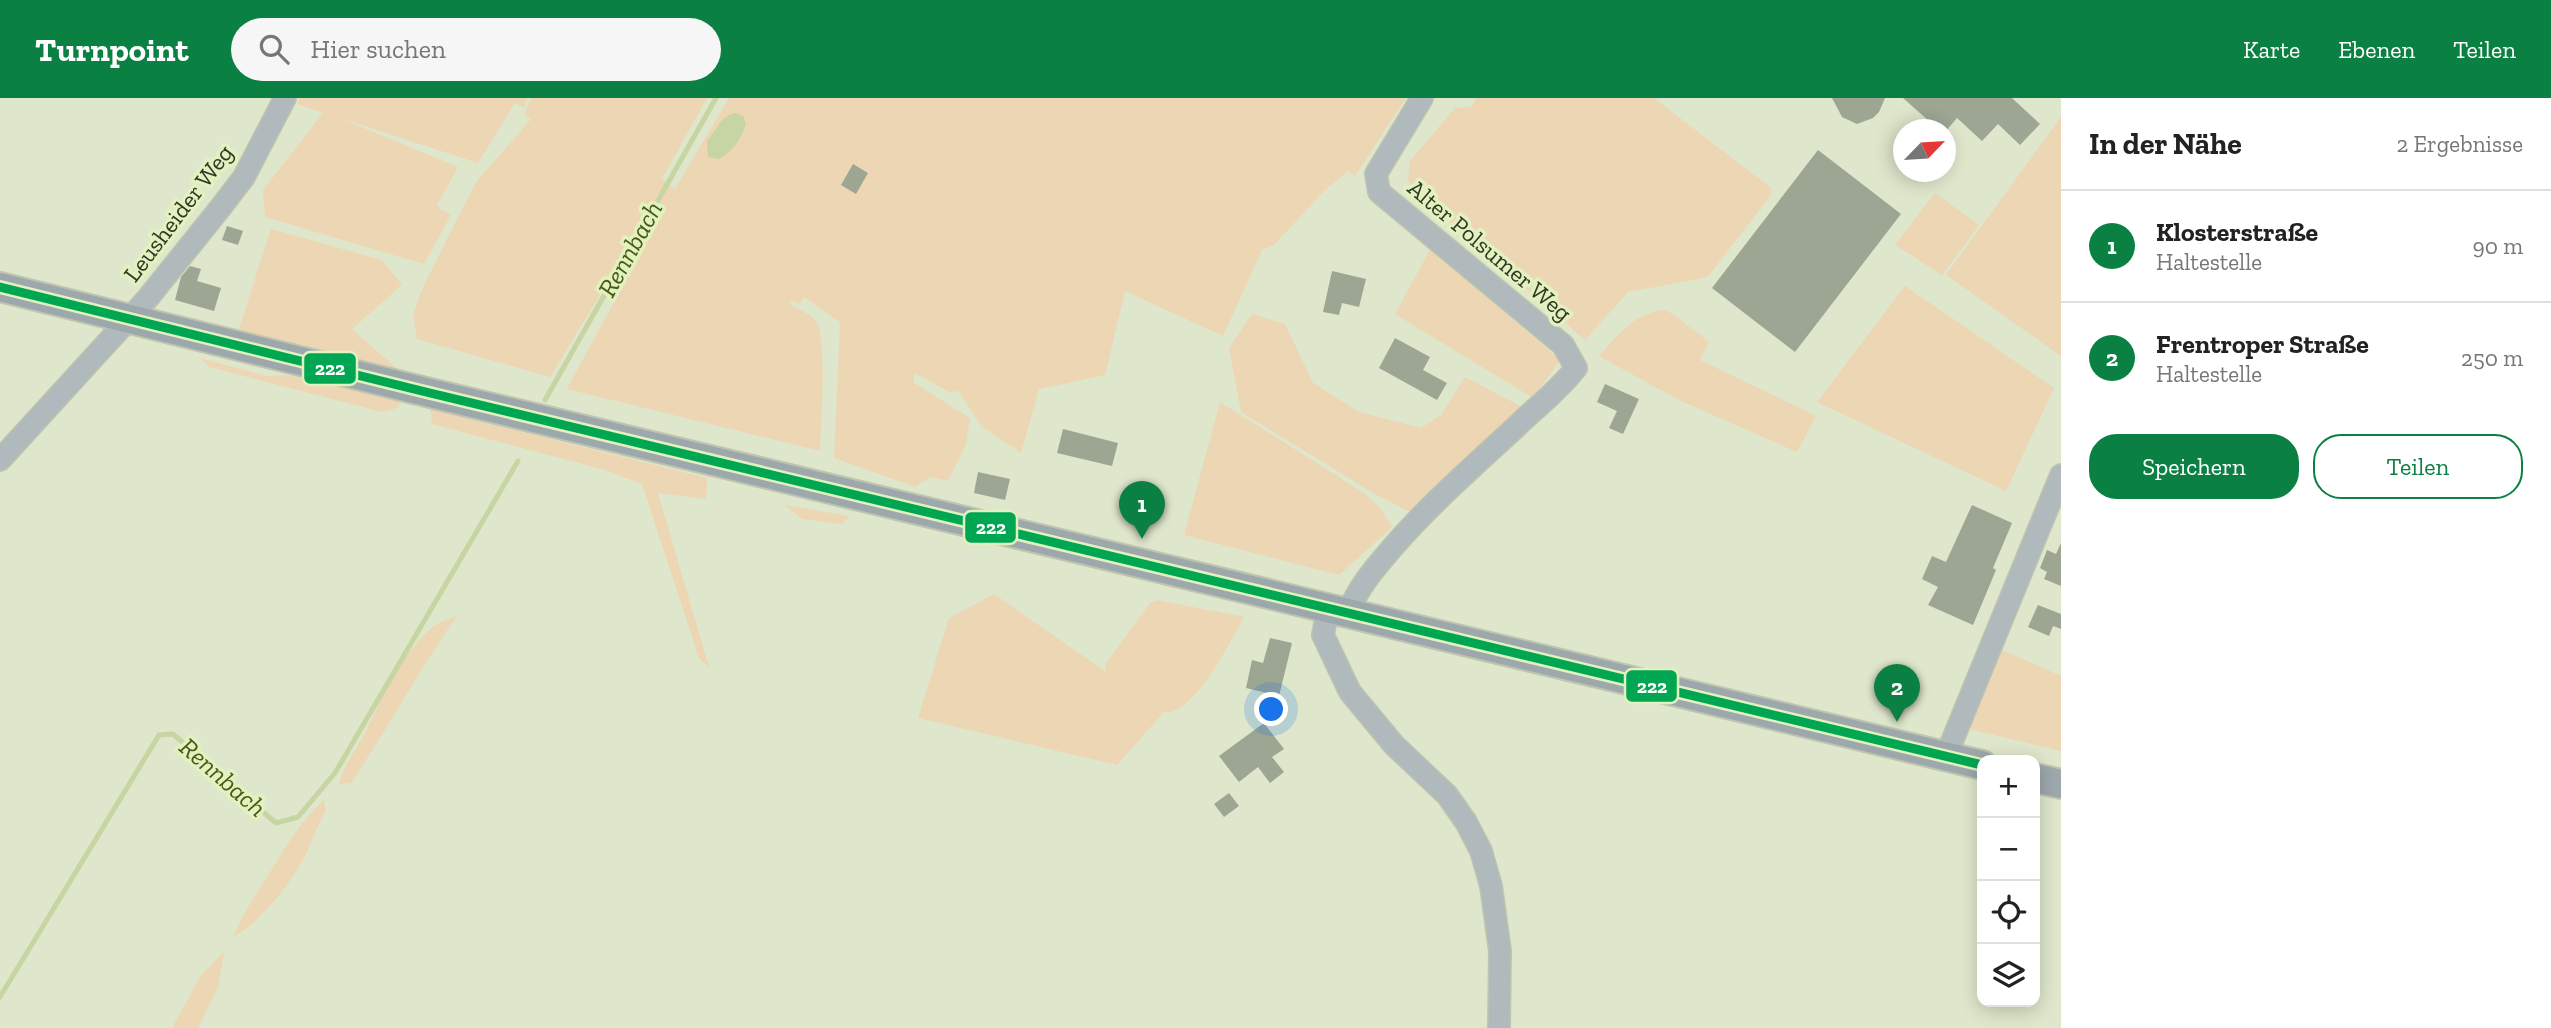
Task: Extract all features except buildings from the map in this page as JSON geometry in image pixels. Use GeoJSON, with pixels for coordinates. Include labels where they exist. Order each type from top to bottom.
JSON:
{"type":"FeatureCollection","features":[{"type":"Feature","properties":{"kind":"main road"},"geometry":{"type":"LineString","coordinates":[[0,287],[1977,764]]}},
{"type":"Feature","properties":{"kind":"main road"},"geometry":{"type":"LineString","coordinates":[[2040,779],[2061,784]]}},
{"type":"Feature","properties":{"kind":"street","name":"Leusheider Weg"},"geometry":{"type":"LineString","coordinates":[[0,460],[148,298],[244,177],[285,98]]}},
{"type":"Feature","properties":{"kind":"street","name":"Alter Polsumer Weg"},"geometry":{"type":"LineString","coordinates":[[1338,611],[1354,596],[1406,531],[1561,387],[1576,368],[1563,345],[1379,192],[1376,174],[1422,98]]}},
{"type":"Feature","properties":{"kind":"street"},"geometry":{"type":"LineString","coordinates":[[1946,756],[2061,475]]}},
{"type":"Feature","properties":{"kind":"street"},"geometry":{"type":"LineString","coordinates":[[1338,611],[1323,635],[1350,692],[1394,745],[1447,795],[1466,822],[1481,851],[1491,887],[1500,951],[1499,1028]]}},
{"type":"Feature","properties":{"kind":"shaded area"},"geometry":{"type":"Polygon","coordinates":[[[299,98],[527,98],[524,108],[515,103],[478,163],[337,117],[458,167],[437,205],[451,215],[424,264],[265,217],[263,190],[323,113],[297,104],[299,98]]]}},
{"type":"Feature","properties":{"kind":"shaded area"},"geometry":{"type":"Polygon","coordinates":[[[531,98],[707,98],[662,179],[675,189],[729,98],[1406,98],[1355,176],[1348,171],[1324,191],[1274,245],[1262,250],[1223,336],[1125,291],[1105,375],[1039,389],[1021,453],[981,426],[958,390],[951,393],[915,373],[913,382],[970,418],[966,444],[948,481],[930,477],[915,487],[834,458],[840,322],[804,297],[800,304],[792,300],[790,304],[812,317],[820,333],[823,385],[820,451],[567,389],[646,243],[650,207],[628,249],[550,377],[417,339],[413,315],[423,287],[476,182],[531,119],[524,115],[531,98]]]}},
{"type":"Feature","properties":{"kind":"shaded area"},"geometry":{"type":"Polygon","coordinates":[[[1477,98],[1654,98],[1771,188],[1770,196],[1710,274],[1704,278],[1628,292],[1585,340],[1435,209],[1408,181],[1410,161],[1455,108],[1471,107],[1477,98]]]}},
{"type":"Feature","properties":{"kind":"shaded area"},"geometry":{"type":"Polygon","coordinates":[[[734,113],[743,116],[746,124],[739,140],[719,159],[708,157],[707,141],[724,118],[734,113]]]}},
{"type":"Feature","properties":{"kind":"shaded area"},"geometry":{"type":"Polygon","coordinates":[[[2061,117],[2061,356],[1946,275],[2061,117]]]}},
{"type":"Feature","properties":{"kind":"shaded area"},"geometry":{"type":"Polygon","coordinates":[[[1935,193],[1979,225],[1942,275],[1895,245],[1935,193]]]}},
{"type":"Feature","properties":{"kind":"shaded area"},"geometry":{"type":"Polygon","coordinates":[[[271,229],[382,260],[402,285],[352,329],[402,373],[237,335],[271,229]]]}},
{"type":"Feature","properties":{"kind":"shaded area"},"geometry":{"type":"Polygon","coordinates":[[[1431,248],[1560,360],[1533,398],[1395,314],[1431,248]]]}},
{"type":"Feature","properties":{"kind":"shaded area"},"geometry":{"type":"Polygon","coordinates":[[[1905,286],[2054,388],[2006,491],[1817,402],[1905,286]]]}},
{"type":"Feature","properties":{"kind":"shaded area"},"geometry":{"type":"Polygon","coordinates":[[[1664,310],[1709,342],[1700,360],[1816,416],[1797,452],[1679,400],[1599,356],[1635,321],[1664,310]]]}},
{"type":"Feature","properties":{"kind":"shaded area"},"geometry":{"type":"Polygon","coordinates":[[[1252,314],[1285,324],[1313,383],[1359,412],[1421,428],[1441,415],[1465,377],[1524,408],[1412,513],[1375,494],[1241,412],[1229,348],[1252,314]]]}},
{"type":"Feature","properties":{"kind":"shaded area"},"geometry":{"type":"Polygon","coordinates":[[[200,358],[266,376],[286,375],[402,400],[397,408],[382,412],[209,367],[200,358]]]}},
{"type":"Feature","properties":{"kind":"shaded area"},"geometry":{"type":"Polygon","coordinates":[[[1220,402],[1364,493],[1380,508],[1392,527],[1339,575],[1184,535],[1220,402]]]}},
{"type":"Feature","properties":{"kind":"shaded area"},"geometry":{"type":"Polygon","coordinates":[[[430,409],[707,478],[706,499],[658,493],[709,667],[699,658],[642,484],[605,470],[432,424],[430,409]]]}},
{"type":"Feature","properties":{"kind":"shaded area"},"geometry":{"type":"Polygon","coordinates":[[[784,505],[849,516],[842,524],[802,519],[784,505]]]}},
{"type":"Feature","properties":{"kind":"shaded area"},"geometry":{"type":"Polygon","coordinates":[[[994,594],[1106,672],[1105,665],[1150,603],[1157,600],[1244,617],[1199,690],[1175,710],[1164,712],[1117,765],[918,718],[949,618],[994,594]]]}},
{"type":"Feature","properties":{"kind":"shaded area"},"geometry":{"type":"Polygon","coordinates":[[[457,616],[351,783],[339,784],[347,763],[402,662],[433,627],[457,616]]]}},
{"type":"Feature","properties":{"kind":"shaded area"},"geometry":{"type":"Polygon","coordinates":[[[2002,650],[2061,676],[2061,751],[1969,729],[2002,650]]]}},
{"type":"Feature","properties":{"kind":"shaded area"},"geometry":{"type":"Polygon","coordinates":[[[324,800],[326,811],[292,878],[264,913],[233,937],[252,900],[291,839],[324,800]]]}},
{"type":"Feature","properties":{"kind":"shaded area"},"geometry":{"type":"Polygon","coordinates":[[[224,952],[218,987],[198,1028],[172,1028],[201,975],[224,952]]]}},
{"type":"Feature","properties":{"kind":"waterway","name":"Rennbach"},"geometry":{"type":"LineString","coordinates":[[545,400],[716,98]]}},
{"type":"Feature","properties":{"kind":"waterway","name":"Rennbach"},"geometry":{"type":"LineString","coordinates":[[0,997],[159,735],[173,734],[276,823],[298,817],[335,773],[518,461]]}},
{"type":"Feature","properties":{"kind":"transit line","name":"222"},"geometry":{"type":"LineString","coordinates":[[0,287],[430,393],[1977,764]]}},
{"type":"Feature","properties":{"kind":"place","name":"Klosterstraße"},"geometry":{"type":"Point","coordinates":[1142,539]}},
{"type":"Feature","properties":{"kind":"place","name":"Frentroper Straße"},"geometry":{"type":"Point","coordinates":[1897,722]}}]}
